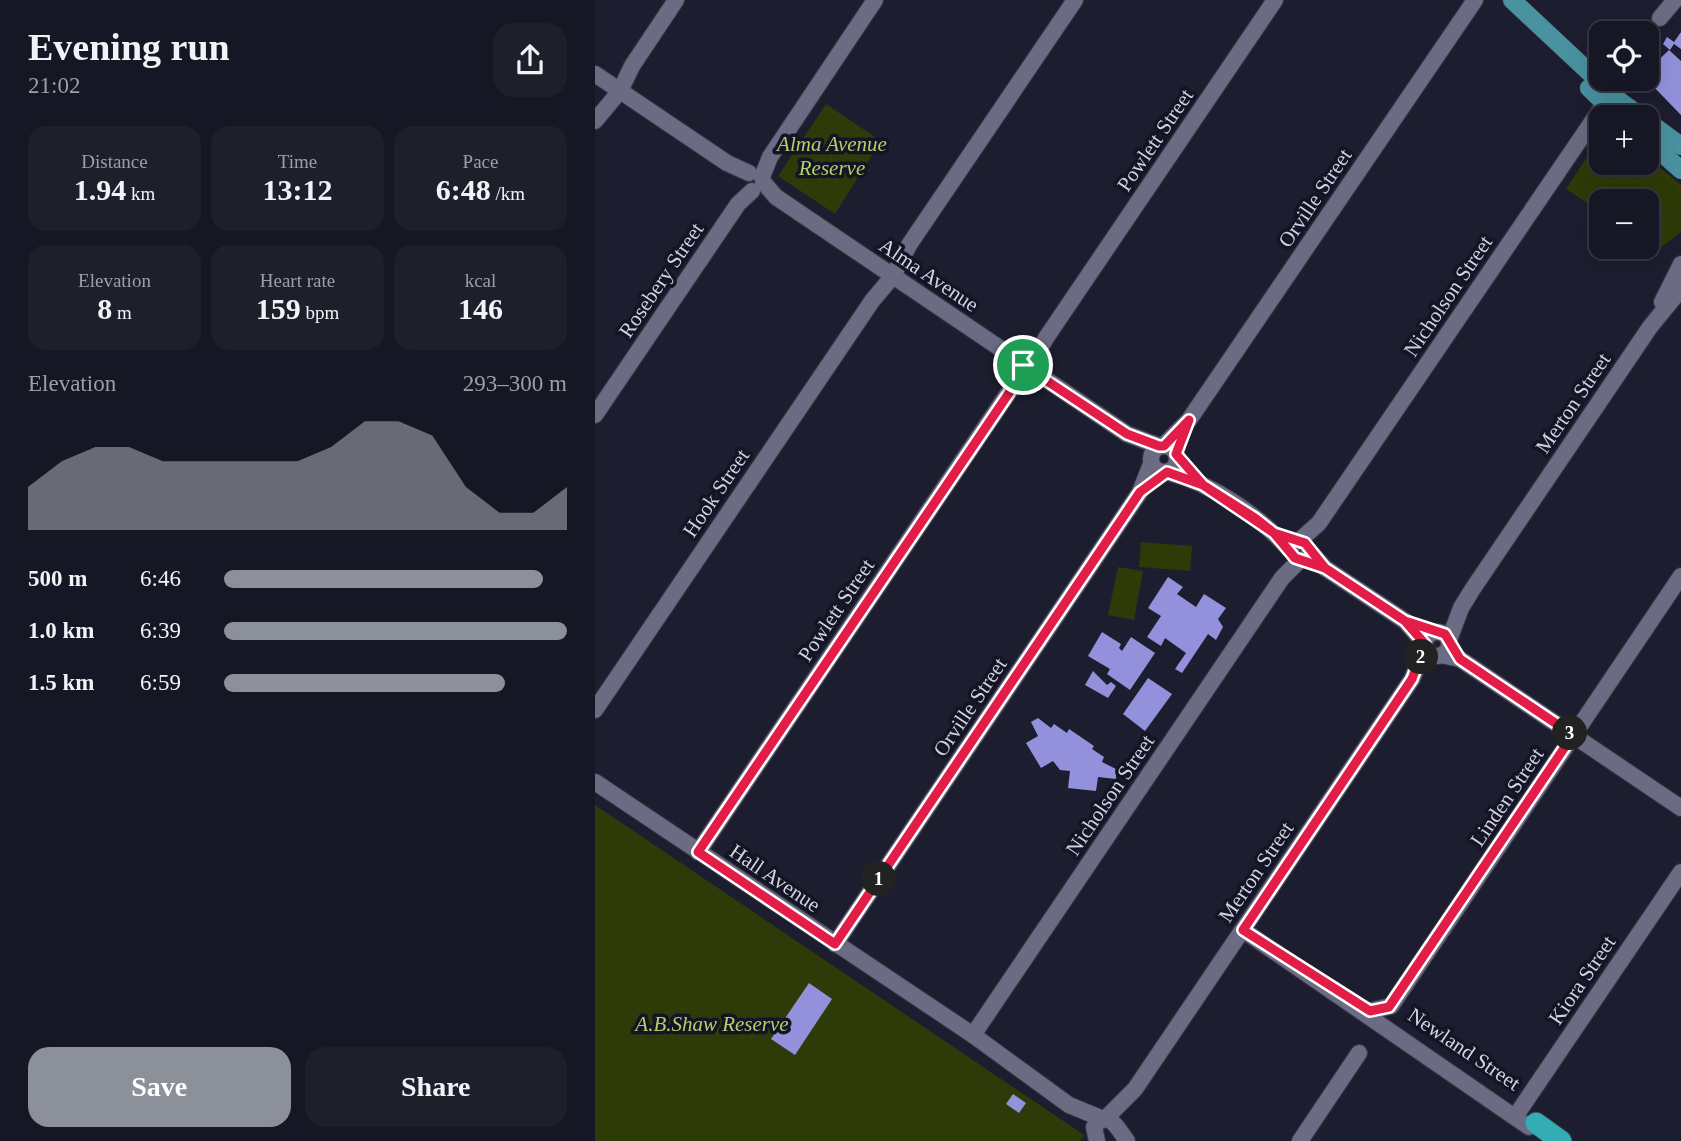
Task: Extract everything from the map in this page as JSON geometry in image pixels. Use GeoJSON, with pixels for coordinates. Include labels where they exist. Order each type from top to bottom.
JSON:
{"type":"FeatureCollection","features":[{"type":"Feature","properties":{"kind":"highway"},"geometry":{"type":"LineString","coordinates":[[1528,1120],[1548,1141]]}},
{"type":"Feature","properties":{"kind":"highway"},"geometry":{"type":"LineString","coordinates":[[1528,1120],[1561,1141]]}},
{"type":"Feature","properties":{"kind":"main road"},"geometry":{"type":"LineString","coordinates":[[1505,0],[1608,98],[1621,105]]}},
{"type":"Feature","properties":{"kind":"main road"},"geometry":{"type":"LineString","coordinates":[[1512,0],[1612,105]]}},
{"type":"Feature","properties":{"kind":"main road"},"geometry":{"type":"LineString","coordinates":[[1659,130],[1681,146]]}},
{"type":"Feature","properties":{"kind":"main road"},"geometry":{"type":"LineString","coordinates":[[1659,151],[1681,170]]}},
{"type":"Feature","properties":{"kind":"street"},"geometry":{"type":"LineString","coordinates":[[597,118],[677,0]]}},
{"type":"Feature","properties":{"kind":"street","name":"Rosebery Street"},"geometry":{"type":"LineString","coordinates":[[595,415],[875,0]]}},
{"type":"Feature","properties":{"kind":"street","name":"Hook Street"},"geometry":{"type":"LineString","coordinates":[[595,710],[1075,0]]}},
{"type":"Feature","properties":{"kind":"street","name":"Powlett Street"},"geometry":{"type":"LineString","coordinates":[[698,852],[1275,0]]}},
{"type":"Feature","properties":{"kind":"street","name":"Orville Street"},"geometry":{"type":"LineString","coordinates":[[835,944],[1475,0]]}},
{"type":"Feature","properties":{"kind":"street"},"geometry":{"type":"LineString","coordinates":[[1660,18],[1675,0]]}},
{"type":"Feature","properties":{"kind":"street","name":"Alma Avenue"},"geometry":{"type":"LineString","coordinates":[[595,74],[1573,735]]}},
{"type":"Feature","properties":{"kind":"street","name":"Nicholson Street"},"geometry":{"type":"LineString","coordinates":[[973,1035],[1608,98]]}},
{"type":"Feature","properties":{"kind":"street","name":"Merton Street"},"geometry":{"type":"LineString","coordinates":[[1094,1139],[1094,1127],[1115,1130],[1135,1089],[1678,286],[1681,264]]}},
{"type":"Feature","properties":{"kind":"street","name":"Linden Street"},"geometry":{"type":"LineString","coordinates":[[1391,1006],[1681,576]]}},
{"type":"Feature","properties":{"kind":"street"},"geometry":{"type":"LineString","coordinates":[[1573,735],[1681,808]]}},
{"type":"Feature","properties":{"kind":"street","name":"Hall Avenue"},"geometry":{"type":"LineString","coordinates":[[595,782],[973,1035],[1069,1105],[1115,1130]]}},
{"type":"Feature","properties":{"kind":"street","name":"Kiora Street"},"geometry":{"type":"LineString","coordinates":[[1528,1120],[1681,872]]}},
{"type":"Feature","properties":{"kind":"street","name":"Newland Street"},"geometry":{"type":"LineString","coordinates":[[1243,930],[1528,1120]]}},
{"type":"Feature","properties":{"kind":"street","name":"Newland Street"},"geometry":{"type":"LineString","coordinates":[[1262,944],[1392,1025],[1528,1120]]}},
{"type":"Feature","properties":{"kind":"street"},"geometry":{"type":"LineString","coordinates":[[1370,1011],[1391,1006],[1392,1025]]}},
{"type":"Feature","properties":{"kind":"street"},"geometry":{"type":"LineString","coordinates":[[1300,1141],[1359,1053]]}},
{"type":"Feature","properties":{"kind":"street","name":"Hall Avenue"},"geometry":{"type":"LineString","coordinates":[[1069,1105],[1094,1139]]}},
{"type":"Feature","properties":{"kind":"green space","name":"Alma Avenue Reserve"},"geometry":{"type":"Polygon","coordinates":[[[826,104],[881,141],[835,214],[778,176],[826,104]]]}},
{"type":"Feature","properties":{"kind":"green space"},"geometry":{"type":"Polygon","coordinates":[[[1589,154],[1589,175],[1659,175],[1659,167],[1681,185],[1681,232],[1659,249],[1659,189],[1589,189],[1589,204],[1566,189],[1589,154]]]}},
{"type":"Feature","properties":{"kind":"green space"},"geometry":{"type":"Polygon","coordinates":[[[1141,542],[1192,546],[1190,571],[1139,567],[1141,542]]]}},
{"type":"Feature","properties":{"kind":"green space"},"geometry":{"type":"Polygon","coordinates":[[[1118,567],[1143,571],[1134,620],[1108,615],[1118,567]]]}},
{"type":"Feature","properties":{"kind":"green space","name":"A.B.Shaw Reserve"},"geometry":{"type":"Polygon","coordinates":[[[595,805],[1084,1135],[1080,1141],[595,1141],[595,805]]]}},
{"type":"Feature","properties":{"kind":"building"},"geometry":{"type":"Polygon","coordinates":[[[1681,32],[1681,49],[1674,44],[1670,50],[1663,44],[1667,37],[1674,42],[1681,32]]]}},
{"type":"Feature","properties":{"kind":"building"},"geometry":{"type":"Polygon","coordinates":[[[1669,50],[1681,61],[1681,115],[1658,91],[1659,60],[1669,50]]]}},
{"type":"Feature","properties":{"kind":"building"},"geometry":{"type":"Polygon","coordinates":[[[1168,577],[1183,587],[1177,594],[1196,607],[1204,594],[1226,608],[1218,619],[1223,627],[1216,640],[1208,634],[1182,673],[1175,669],[1186,653],[1165,638],[1161,646],[1147,637],[1161,616],[1148,608],[1168,577]]]}},
{"type":"Feature","properties":{"kind":"building"},"geometry":{"type":"Polygon","coordinates":[[[1102,632],[1121,644],[1119,648],[1122,651],[1131,637],[1155,653],[1130,690],[1107,674],[1110,669],[1088,656],[1102,632]]]}},
{"type":"Feature","properties":{"kind":"building"},"geometry":{"type":"Polygon","coordinates":[[[1093,671],[1107,685],[1111,682],[1116,686],[1108,698],[1085,685],[1093,671]]]}},
{"type":"Feature","properties":{"kind":"building"},"geometry":{"type":"Polygon","coordinates":[[[1148,678],[1172,694],[1145,731],[1123,714],[1148,678]]]}},
{"type":"Feature","properties":{"kind":"building"},"geometry":{"type":"Polygon","coordinates":[[[1038,718],[1051,728],[1054,724],[1067,733],[1069,729],[1094,746],[1092,749],[1104,757],[1102,762],[1116,769],[1116,779],[1098,777],[1096,791],[1068,788],[1070,771],[1060,770],[1053,761],[1041,768],[1026,743],[1038,736],[1031,722],[1038,718]]]}},
{"type":"Feature","properties":{"kind":"building"},"geometry":{"type":"Polygon","coordinates":[[[809,983],[832,999],[795,1055],[771,1039],[809,983]]]}},
{"type":"Feature","properties":{"kind":"building"},"geometry":{"type":"Polygon","coordinates":[[[1013,1094],[1026,1103],[1019,1113],[1006,1104],[1013,1094]]]}},
{"type":"Feature","properties":{"kind":"route"},"geometry":{"type":"LineString","coordinates":[[1023,365],[1009,393],[698,852],[835,944],[1140,492],[1163,472],[1167,472],[1203,485],[1255,518],[1274,533],[1295,558],[1325,568],[1405,621],[1425,644],[1412,679],[1243,930],[1370,1011],[1385,1010],[1391,1006],[1573,735],[1460,659],[1445,634],[1405,621],[1325,568],[1305,543],[1274,533],[1203,485],[1176,454],[1189,420],[1164,446],[1159,446],[1127,434],[1023,365]]}}]}
